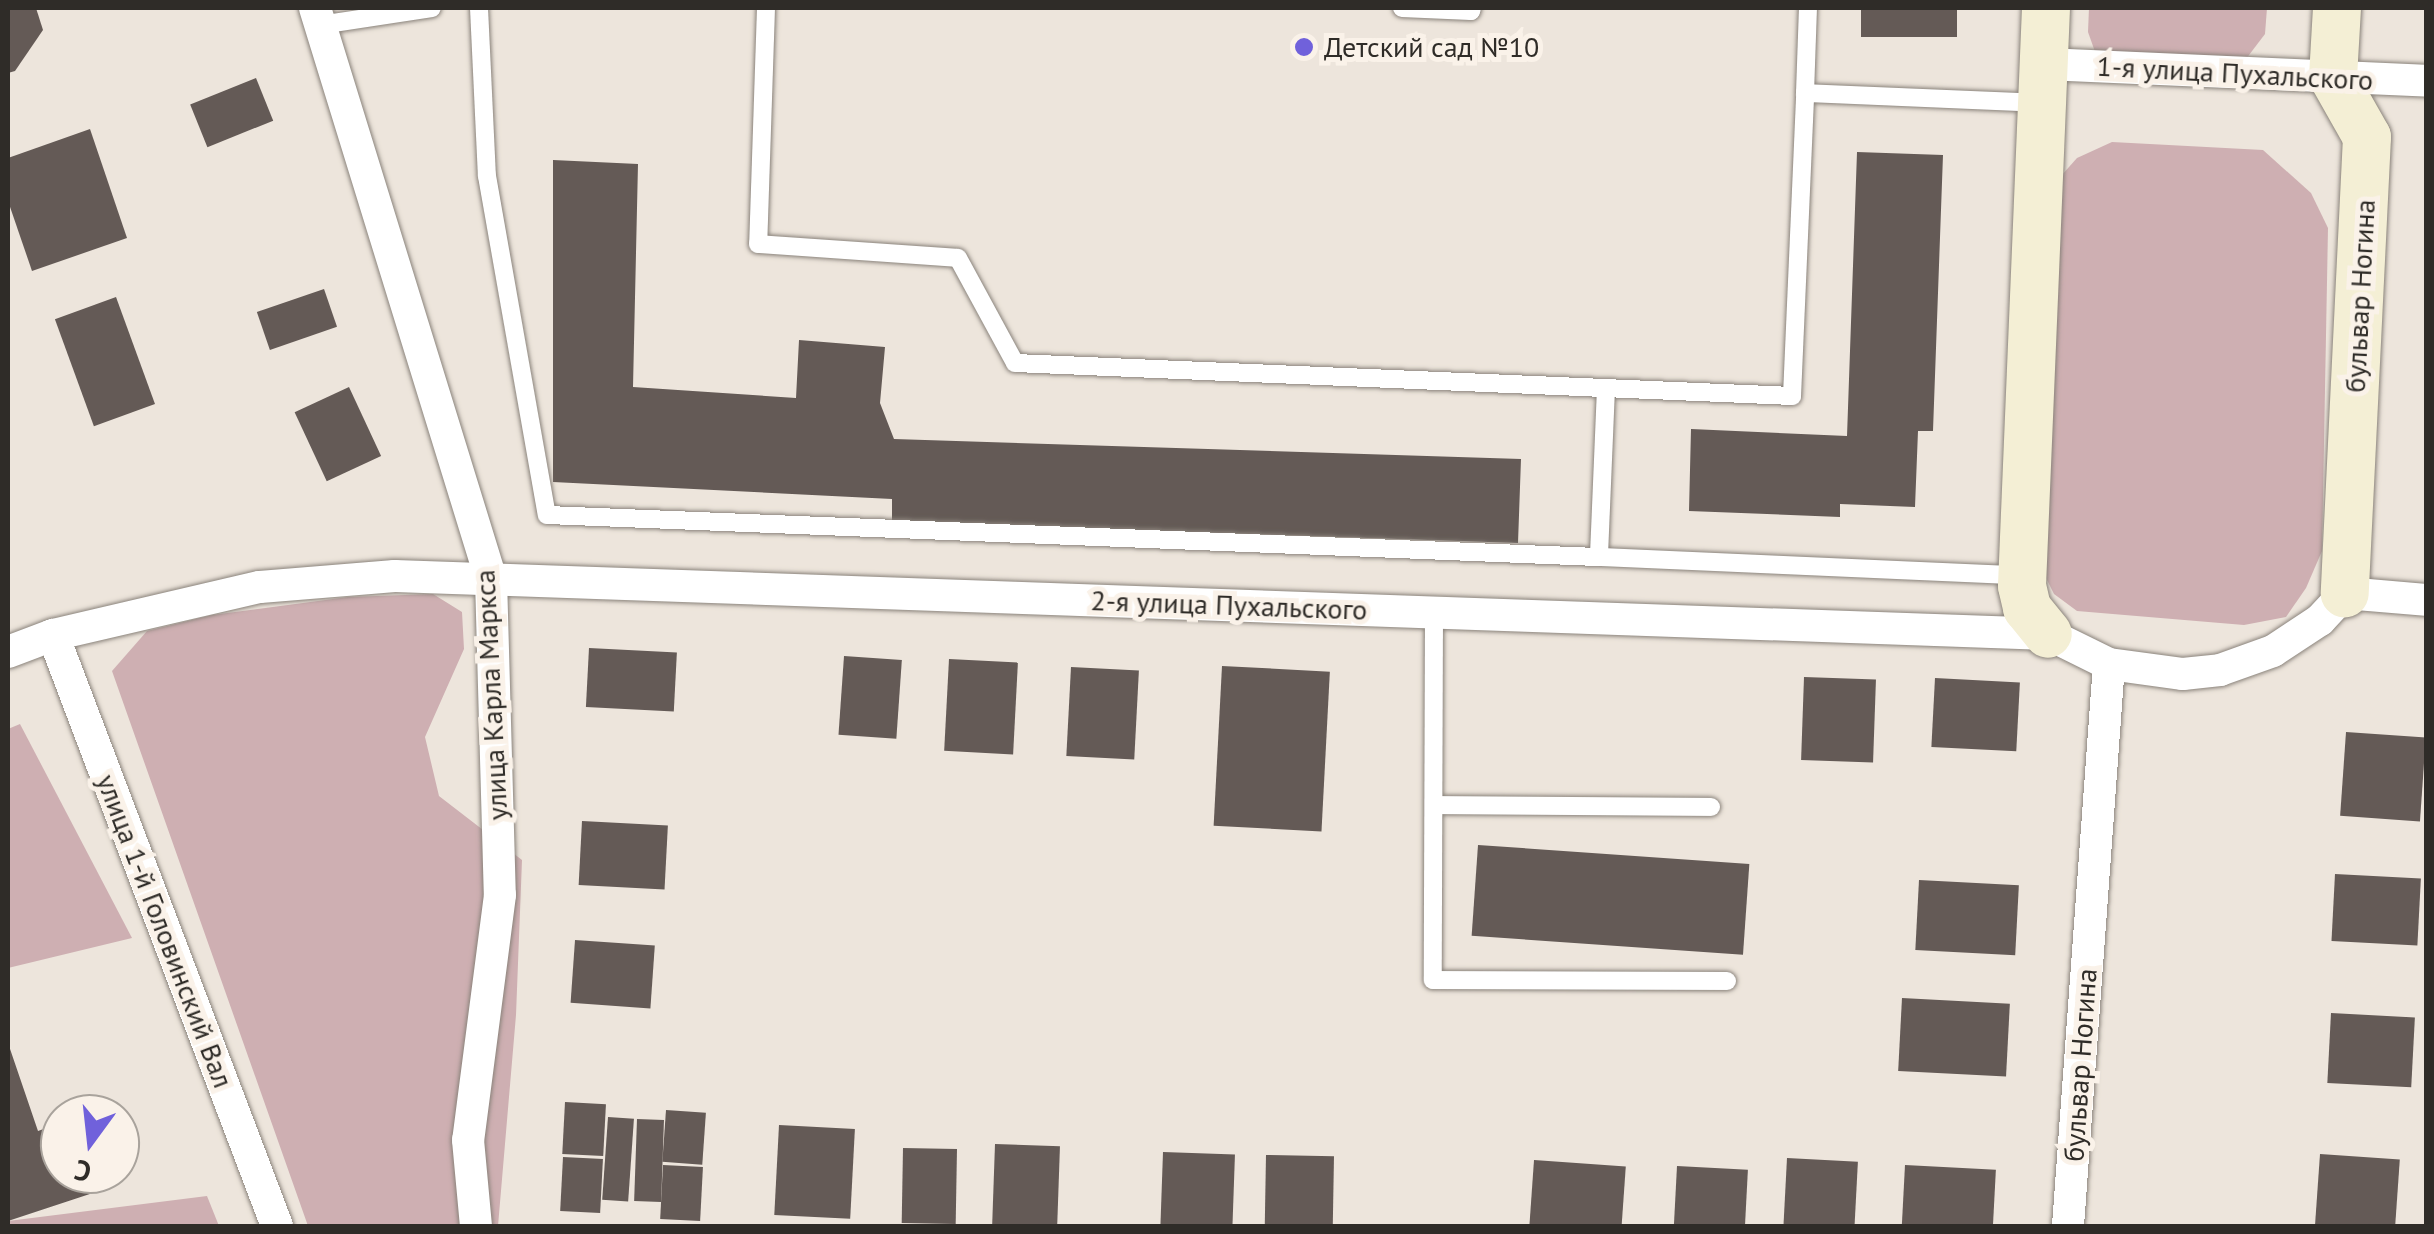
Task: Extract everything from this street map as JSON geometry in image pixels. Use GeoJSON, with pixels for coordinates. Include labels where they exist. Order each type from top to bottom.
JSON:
{"type":"FeatureCollection","features":[{"type":"Feature","properties":{"kind":"street"},"geometry":{"type":"LineString","coordinates":[[2046,8],[2022,575],[2028,608],[2048,634]]}},
{"type":"Feature","properties":{"kind":"street"},"geometry":{"type":"LineString","coordinates":[[2333,77],[2337,8]]}},
{"type":"Feature","properties":{"kind":"street","name":"улица Карла Маркса"},"geometry":{"type":"LineString","coordinates":[[318,16],[491,579],[500,895],[468,1140],[476,1226]]}},
{"type":"Feature","properties":{"kind":"street","name":"1-я улица Пухальского"},"geometry":{"type":"LineString","coordinates":[[2043,84],[2333,77],[2426,82]]}},
{"type":"Feature","properties":{"kind":"street","name":"бульвар Ногина"},"geometry":{"type":"LineString","coordinates":[[2333,77],[2367,138],[2345,593]]}},
{"type":"Feature","properties":{"kind":"street","name":"2-я улица Пухальского"},"geometry":{"type":"LineString","coordinates":[[8,652],[53,635],[260,588],[395,576],[2048,634],[2109,664],[2183,674],[2238,665],[2289,642],[2345,593]]}},
{"type":"Feature","properties":{"kind":"street"},"geometry":{"type":"LineString","coordinates":[[2345,593],[2426,600]]}},
{"type":"Feature","properties":{"kind":"street","name":"улица 1-й Головинский Вал"},"geometry":{"type":"LineString","coordinates":[[53,635],[277,1226]]}},
{"type":"Feature","properties":{"kind":"street","name":"бульвар Ногина"},"geometry":{"type":"LineString","coordinates":[[2068,1226],[2109,664]]}},
{"type":"Feature","properties":{"kind":"lane"},"geometry":{"type":"LineString","coordinates":[[318,16],[432,8]]}},
{"type":"Feature","properties":{"kind":"lane"},"geometry":{"type":"LineString","coordinates":[[479,8],[487,176],[547,515],[2022,575]]}},
{"type":"Feature","properties":{"kind":"lane"},"geometry":{"type":"LineString","coordinates":[[766,8],[758,244],[958,258],[1015,363],[1792,396],[1808,8]]}},
{"type":"Feature","properties":{"kind":"lane"},"geometry":{"type":"LineString","coordinates":[[1402,8],[1472,8]]}},
{"type":"Feature","properties":{"kind":"lane"},"geometry":{"type":"LineString","coordinates":[[1805,93],[2043,84]]}},
{"type":"Feature","properties":{"kind":"lane"},"geometry":{"type":"LineString","coordinates":[[1599,557],[1606,388]]}},
{"type":"Feature","properties":{"kind":"lane"},"geometry":{"type":"LineString","coordinates":[[1434,612],[1433,980],[1727,981]]}},
{"type":"Feature","properties":{"kind":"lane"},"geometry":{"type":"LineString","coordinates":[[1434,805],[1710,806]]}},
{"type":"Feature","properties":{"kind":"shaded area"},"geometry":{"type":"Polygon","coordinates":[[[2089,8],[2267,8],[2265,34],[2233,76],[2099,63],[2088,32],[2089,8]]]}},
{"type":"Feature","properties":{"kind":"shaded area"},"geometry":{"type":"Polygon","coordinates":[[[2112,142],[2263,150],[2311,193],[2328,228],[2322,551],[2306,588],[2286,617],[2244,625],[2077,611],[2054,594],[2035,556],[2061,176],[2077,158],[2112,142]]]}},
{"type":"Feature","properties":{"kind":"shaded area"},"geometry":{"type":"Polygon","coordinates":[[[433,594],[462,612],[464,649],[425,737],[439,796],[522,860],[516,1015],[498,1226],[308,1226],[112,671],[147,631],[212,615],[348,597],[433,594]]]}},
{"type":"Feature","properties":{"kind":"shaded area"},"geometry":{"type":"Polygon","coordinates":[[[20,724],[132,938],[8,968],[8,729],[20,724]]]}},
{"type":"Feature","properties":{"kind":"shaded area"},"geometry":{"type":"Polygon","coordinates":[[[207,1196],[219,1226],[8,1226],[8,1221],[207,1196]]]}},
{"type":"Feature","properties":{"kind":"building"},"geometry":{"type":"Polygon","coordinates":[[[8,8],[36,8],[43,30],[15,71],[8,73],[8,8]]]}},
{"type":"Feature","properties":{"kind":"building"},"geometry":{"type":"Polygon","coordinates":[[[1861,8],[1957,8],[1957,37],[1861,37],[1861,8]]]}},
{"type":"Feature","properties":{"kind":"building"},"geometry":{"type":"Polygon","coordinates":[[[256,78],[273,121],[207,147],[190,105],[256,78]]]}},
{"type":"Feature","properties":{"kind":"building"},"geometry":{"type":"Polygon","coordinates":[[[90,129],[127,238],[32,271],[8,201],[8,158],[90,129]]]}},
{"type":"Feature","properties":{"kind":"building"},"geometry":{"type":"Polygon","coordinates":[[[1857,152],[1943,155],[1933,431],[1918,431],[1915,507],[1840,504],[1840,517],[1689,511],[1691,429],[1847,436],[1857,152]]]}},
{"type":"Feature","properties":{"kind":"building"},"geometry":{"type":"Polygon","coordinates":[[[553,160],[638,164],[633,387],[796,398],[799,340],[885,347],[880,403],[894,439],[1521,459],[1518,543],[892,522],[892,499],[553,482],[553,160]]]}},
{"type":"Feature","properties":{"kind":"building"},"geometry":{"type":"Polygon","coordinates":[[[324,289],[337,327],[270,350],[257,312],[324,289]]]}},
{"type":"Feature","properties":{"kind":"building"},"geometry":{"type":"Polygon","coordinates":[[[116,297],[155,404],[94,426],[55,319],[116,297]]]}},
{"type":"Feature","properties":{"kind":"building"},"geometry":{"type":"Polygon","coordinates":[[[349,387],[381,456],[327,481],[295,412],[349,387]]]}},
{"type":"Feature","properties":{"kind":"building"},"geometry":{"type":"Polygon","coordinates":[[[589,648],[677,653],[674,712],[586,707],[589,648]]]}},
{"type":"Feature","properties":{"kind":"building"},"geometry":{"type":"Polygon","coordinates":[[[844,656],[902,660],[896,739],[838,735],[844,656]]]}},
{"type":"Feature","properties":{"kind":"building"},"geometry":{"type":"Polygon","coordinates":[[[949,659],[1018,663],[1013,754],[944,751],[949,659]]]}},
{"type":"Feature","properties":{"kind":"building"},"geometry":{"type":"Polygon","coordinates":[[[1222,666],[1330,672],[1321,831],[1214,826],[1222,666]]]}},
{"type":"Feature","properties":{"kind":"building"},"geometry":{"type":"Polygon","coordinates":[[[1071,667],[1139,671],[1134,759],[1066,756],[1071,667]]]}},
{"type":"Feature","properties":{"kind":"building"},"geometry":{"type":"Polygon","coordinates":[[[1804,677],[1876,680],[1873,762],[1801,760],[1804,677]]]}},
{"type":"Feature","properties":{"kind":"building"},"geometry":{"type":"Polygon","coordinates":[[[1935,678],[2020,682],[2016,751],[1931,747],[1935,678]]]}},
{"type":"Feature","properties":{"kind":"building"},"geometry":{"type":"Polygon","coordinates":[[[2346,732],[2426,738],[2420,821],[2340,816],[2346,732]]]}},
{"type":"Feature","properties":{"kind":"building"},"geometry":{"type":"Polygon","coordinates":[[[582,821],[668,826],[665,889],[579,885],[582,821]]]}},
{"type":"Feature","properties":{"kind":"building"},"geometry":{"type":"Polygon","coordinates":[[[1478,845],[1749,864],[1743,955],[1472,936],[1478,845]]]}},
{"type":"Feature","properties":{"kind":"building"},"geometry":{"type":"Polygon","coordinates":[[[2335,874],[2421,879],[2417,945],[2331,941],[2335,874]]]}},
{"type":"Feature","properties":{"kind":"building"},"geometry":{"type":"Polygon","coordinates":[[[1919,880],[2019,885],[2015,955],[1915,950],[1919,880]]]}},
{"type":"Feature","properties":{"kind":"building"},"geometry":{"type":"Polygon","coordinates":[[[575,940],[655,946],[650,1008],[571,1003],[575,940]]]}},
{"type":"Feature","properties":{"kind":"building"},"geometry":{"type":"Polygon","coordinates":[[[1902,998],[2010,1004],[2006,1077],[1898,1071],[1902,998]]]}},
{"type":"Feature","properties":{"kind":"building"},"geometry":{"type":"Polygon","coordinates":[[[2331,1013],[2415,1017],[2411,1087],[2327,1083],[2331,1013]]]}},
{"type":"Feature","properties":{"kind":"building"},"geometry":{"type":"Polygon","coordinates":[[[8,1043],[40,1130],[40,1194],[90,1194],[8,1221],[8,1043]]]}},
{"type":"Feature","properties":{"kind":"building"},"geometry":{"type":"Polygon","coordinates":[[[565,1102],[606,1104],[603,1156],[562,1154],[565,1102]]]}},
{"type":"Feature","properties":{"kind":"building"},"geometry":{"type":"Polygon","coordinates":[[[666,1110],[706,1113],[702,1165],[662,1162],[666,1110]]]}},
{"type":"Feature","properties":{"kind":"building"},"geometry":{"type":"Polygon","coordinates":[[[608,1117],[634,1119],[628,1202],[602,1200],[608,1117]]]}},
{"type":"Feature","properties":{"kind":"building"},"geometry":{"type":"Polygon","coordinates":[[[637,1119],[664,1120],[661,1202],[634,1201],[637,1119]]]}},
{"type":"Feature","properties":{"kind":"building"},"geometry":{"type":"Polygon","coordinates":[[[779,1125],[855,1129],[850,1219],[774,1215],[779,1125]]]}},
{"type":"Feature","properties":{"kind":"building"},"geometry":{"type":"Polygon","coordinates":[[[995,1144],[1060,1146],[1057,1226],[992,1226],[995,1144]]]}},
{"type":"Feature","properties":{"kind":"building"},"geometry":{"type":"Polygon","coordinates":[[[903,1148],[957,1149],[956,1224],[902,1223],[903,1148]]]}},
{"type":"Feature","properties":{"kind":"building"},"geometry":{"type":"Polygon","coordinates":[[[1163,1152],[1235,1155],[1232,1226],[1160,1226],[1163,1152]]]}},
{"type":"Feature","properties":{"kind":"building"},"geometry":{"type":"Polygon","coordinates":[[[2320,1154],[2400,1160],[2395,1226],[2315,1226],[2320,1154]]]}},
{"type":"Feature","properties":{"kind":"building"},"geometry":{"type":"Polygon","coordinates":[[[1266,1155],[1334,1156],[1333,1226],[1265,1226],[1266,1155]]]}},
{"type":"Feature","properties":{"kind":"building"},"geometry":{"type":"Polygon","coordinates":[[[563,1157],[603,1159],[600,1213],[560,1211],[563,1157]]]}},
{"type":"Feature","properties":{"kind":"building"},"geometry":{"type":"Polygon","coordinates":[[[1787,1158],[1858,1162],[1855,1226],[1783,1226],[1787,1158]]]}},
{"type":"Feature","properties":{"kind":"building"},"geometry":{"type":"Polygon","coordinates":[[[1534,1160],[1626,1166],[1622,1226],[1529,1226],[1534,1160]]]}},
{"type":"Feature","properties":{"kind":"building"},"geometry":{"type":"Polygon","coordinates":[[[663,1165],[703,1167],[700,1221],[660,1219],[663,1165]]]}},
{"type":"Feature","properties":{"kind":"building"},"geometry":{"type":"Polygon","coordinates":[[[1905,1165],[1996,1170],[1993,1226],[1902,1226],[1905,1165]]]}},
{"type":"Feature","properties":{"kind":"building"},"geometry":{"type":"Polygon","coordinates":[[[1677,1166],[1748,1170],[1745,1226],[1674,1226],[1677,1166]]]}},
{"type":"Feature","properties":{"kind":"place","name":"Детский сад №10"},"geometry":{"type":"Point","coordinates":[1304,47]}}]}
